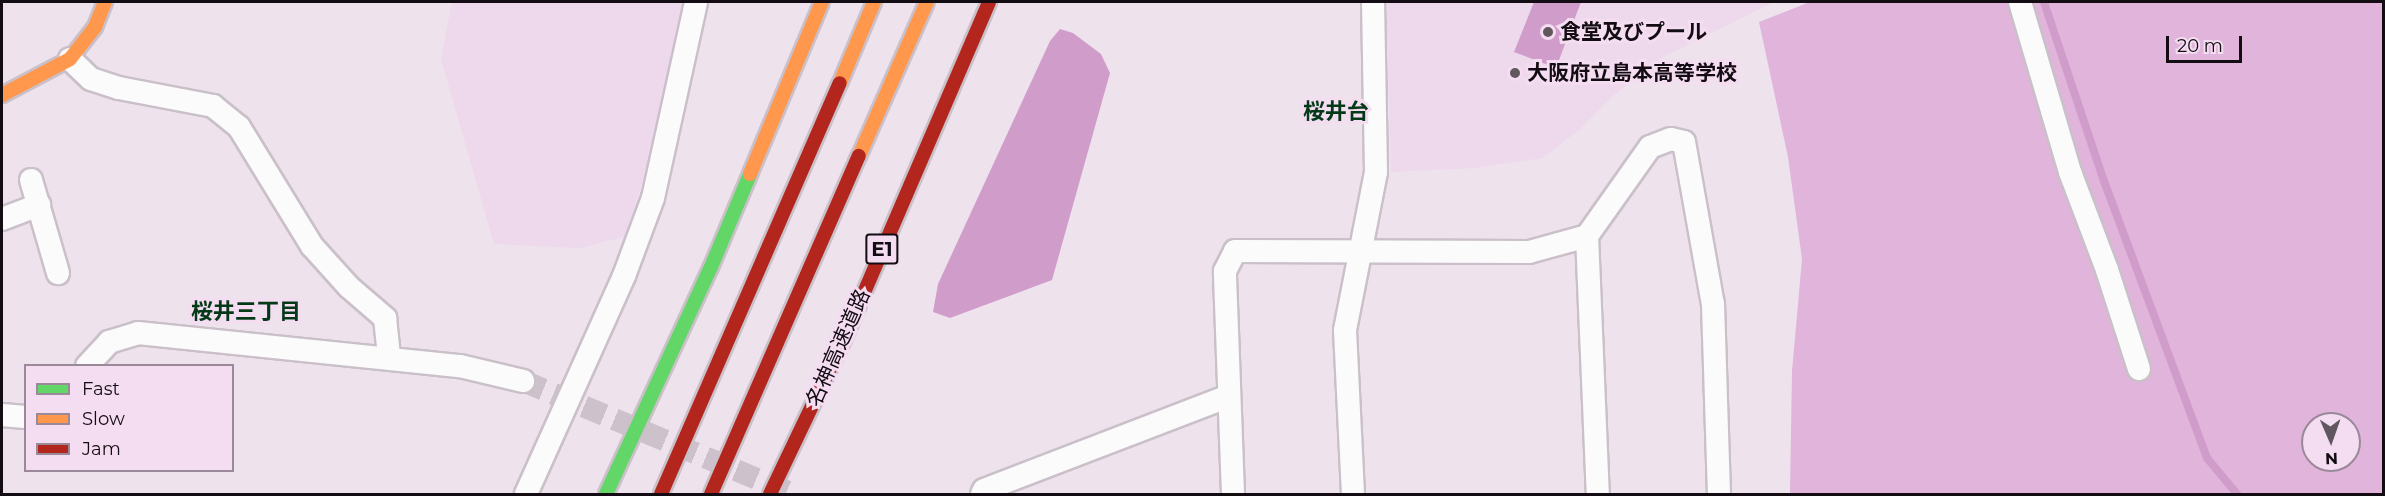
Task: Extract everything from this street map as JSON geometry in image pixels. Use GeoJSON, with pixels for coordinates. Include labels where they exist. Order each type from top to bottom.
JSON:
{"type":"FeatureCollection","features":[{"type":"Feature","properties":{"kind":"main road"},"geometry":{"type":"LineString","coordinates":[[2,95],[70,59],[95,27],[105,2]]}},
{"type":"Feature","properties":{"kind":"main road"},"geometry":{"type":"LineString","coordinates":[[606,495],[711,267],[822,2]]}},
{"type":"Feature","properties":{"kind":"main road"},"geometry":{"type":"LineString","coordinates":[[661,495],[755,283],[874,2]]}},
{"type":"Feature","properties":{"kind":"main road"},"geometry":{"type":"LineString","coordinates":[[711,495],[927,2]]}},
{"type":"Feature","properties":{"kind":"main road","name":"名神高速道路"},"geometry":{"type":"LineString","coordinates":[[770,495],[844,339],[989,2]]}},
{"type":"Feature","properties":{"kind":"street"},"geometry":{"type":"LineString","coordinates":[[526,495],[624,276],[652,198],[696,2]]}},
{"type":"Feature","properties":{"kind":"street"},"geometry":{"type":"LineString","coordinates":[[1353,495],[1345,330],[1376,172],[1373,2]]}},
{"type":"Feature","properties":{"kind":"street"},"geometry":{"type":"LineString","coordinates":[[2020,2],[2070,171],[2107,270],[2139,369]]}},
{"type":"Feature","properties":{"kind":"street"},"geometry":{"type":"LineString","coordinates":[[70,59],[91,79],[119,88],[213,106],[239,127],[312,246],[349,287],[385,318],[389,357]]}},
{"type":"Feature","properties":{"kind":"street"},"geometry":{"type":"LineString","coordinates":[[1598,495],[1587,236],[1650,147],[1671,139],[1684,142],[1713,304],[1719,495]]}},
{"type":"Feature","properties":{"kind":"street"},"geometry":{"type":"LineString","coordinates":[[32,180],[58,273]]}},
{"type":"Feature","properties":{"kind":"street"},"geometry":{"type":"LineString","coordinates":[[2,219],[39,205]]}},
{"type":"Feature","properties":{"kind":"street"},"geometry":{"type":"LineString","coordinates":[[1233,495],[1225,271],[1234,251],[1530,252],[1587,236]]}},
{"type":"Feature","properties":{"kind":"street"},"geometry":{"type":"LineString","coordinates":[[89,364],[109,342],[138,333],[389,357],[460,366],[523,381]]}},
{"type":"Feature","properties":{"kind":"street"},"geometry":{"type":"LineString","coordinates":[[982,495],[984,490],[1229,396]]}},
{"type":"Feature","properties":{"kind":"street"},"geometry":{"type":"LineString","coordinates":[[2,415],[24,417]]}},
{"type":"Feature","properties":{"kind":"shaded area"},"geometry":{"type":"Polygon","coordinates":[[[452,2],[686,2],[641,187],[624,237],[580,248],[494,244],[441,59],[452,2]]]}},
{"type":"Feature","properties":{"kind":"shaded area","name":"大阪府立島本高等学校"},"geometry":{"type":"Polygon","coordinates":[[[1386,2],[1774,2],[1665,56],[1614,95],[1580,129],[1542,158],[1475,168],[1391,172],[1386,2]]]}},
{"type":"Feature","properties":{"kind":"shaded area"},"geometry":{"type":"Polygon","coordinates":[[[1534,2],[1581,2],[1556,68],[1514,52],[1534,2]]]}},
{"type":"Feature","properties":{"kind":"shaded area"},"geometry":{"type":"Polygon","coordinates":[[[1810,2],[2383,2],[2383,494],[1790,494],[1792,371],[1802,259],[1788,157],[1759,22],[1810,2]]]}},
{"type":"Feature","properties":{"kind":"shaded area"},"geometry":{"type":"Polygon","coordinates":[[[1060,29],[1073,33],[1101,54],[1110,73],[1052,280],[950,318],[933,312],[938,284],[1050,41],[1060,29]]]}},
{"type":"Feature","properties":{"kind":"waterway"},"geometry":{"type":"LineString","coordinates":[[2044,2],[2104,181],[2207,458],[2237,494]]}},
{"type":"Feature","properties":{"kind":"tunnel"},"geometry":{"type":"LineString","coordinates":[[523,381],[793,494]]}},
{"type":"Feature","properties":{"kind":"traffic: fast"},"geometry":{"type":"LineString","coordinates":[[606,494],[711,267],[750,174]]}},
{"type":"Feature","properties":{"kind":"traffic: slow"},"geometry":{"type":"LineString","coordinates":[[2,95],[70,59],[95,27],[105,2]]}},
{"type":"Feature","properties":{"kind":"traffic: slow"},"geometry":{"type":"LineString","coordinates":[[750,174],[822,2]]}},
{"type":"Feature","properties":{"kind":"traffic: slow"},"geometry":{"type":"LineString","coordinates":[[840,83],[874,2]]}},
{"type":"Feature","properties":{"kind":"traffic: slow"},"geometry":{"type":"LineString","coordinates":[[859,156],[927,2]]}},
{"type":"Feature","properties":{"kind":"traffic: jam"},"geometry":{"type":"LineString","coordinates":[[770,494],[844,339],[989,2]]}},
{"type":"Feature","properties":{"kind":"traffic: jam"},"geometry":{"type":"LineString","coordinates":[[661,494],[840,83]]}},
{"type":"Feature","properties":{"kind":"traffic: jam"},"geometry":{"type":"LineString","coordinates":[[711,494],[859,156]]}},
{"type":"Feature","properties":{"kind":"place","name":"食堂及びプール"},"geometry":{"type":"Point","coordinates":[1548,32]}},
{"type":"Feature","properties":{"kind":"place","name":"大阪府立島本高等学校"},"geometry":{"type":"Point","coordinates":[1515,73]}},
{"type":"Feature","properties":{"kind":"district","name":"桜井台"},"geometry":{"type":"Point","coordinates":[1336,112]}},
{"type":"Feature","properties":{"kind":"district","name":"桜井三丁目"},"geometry":{"type":"Point","coordinates":[246,312]}}]}
